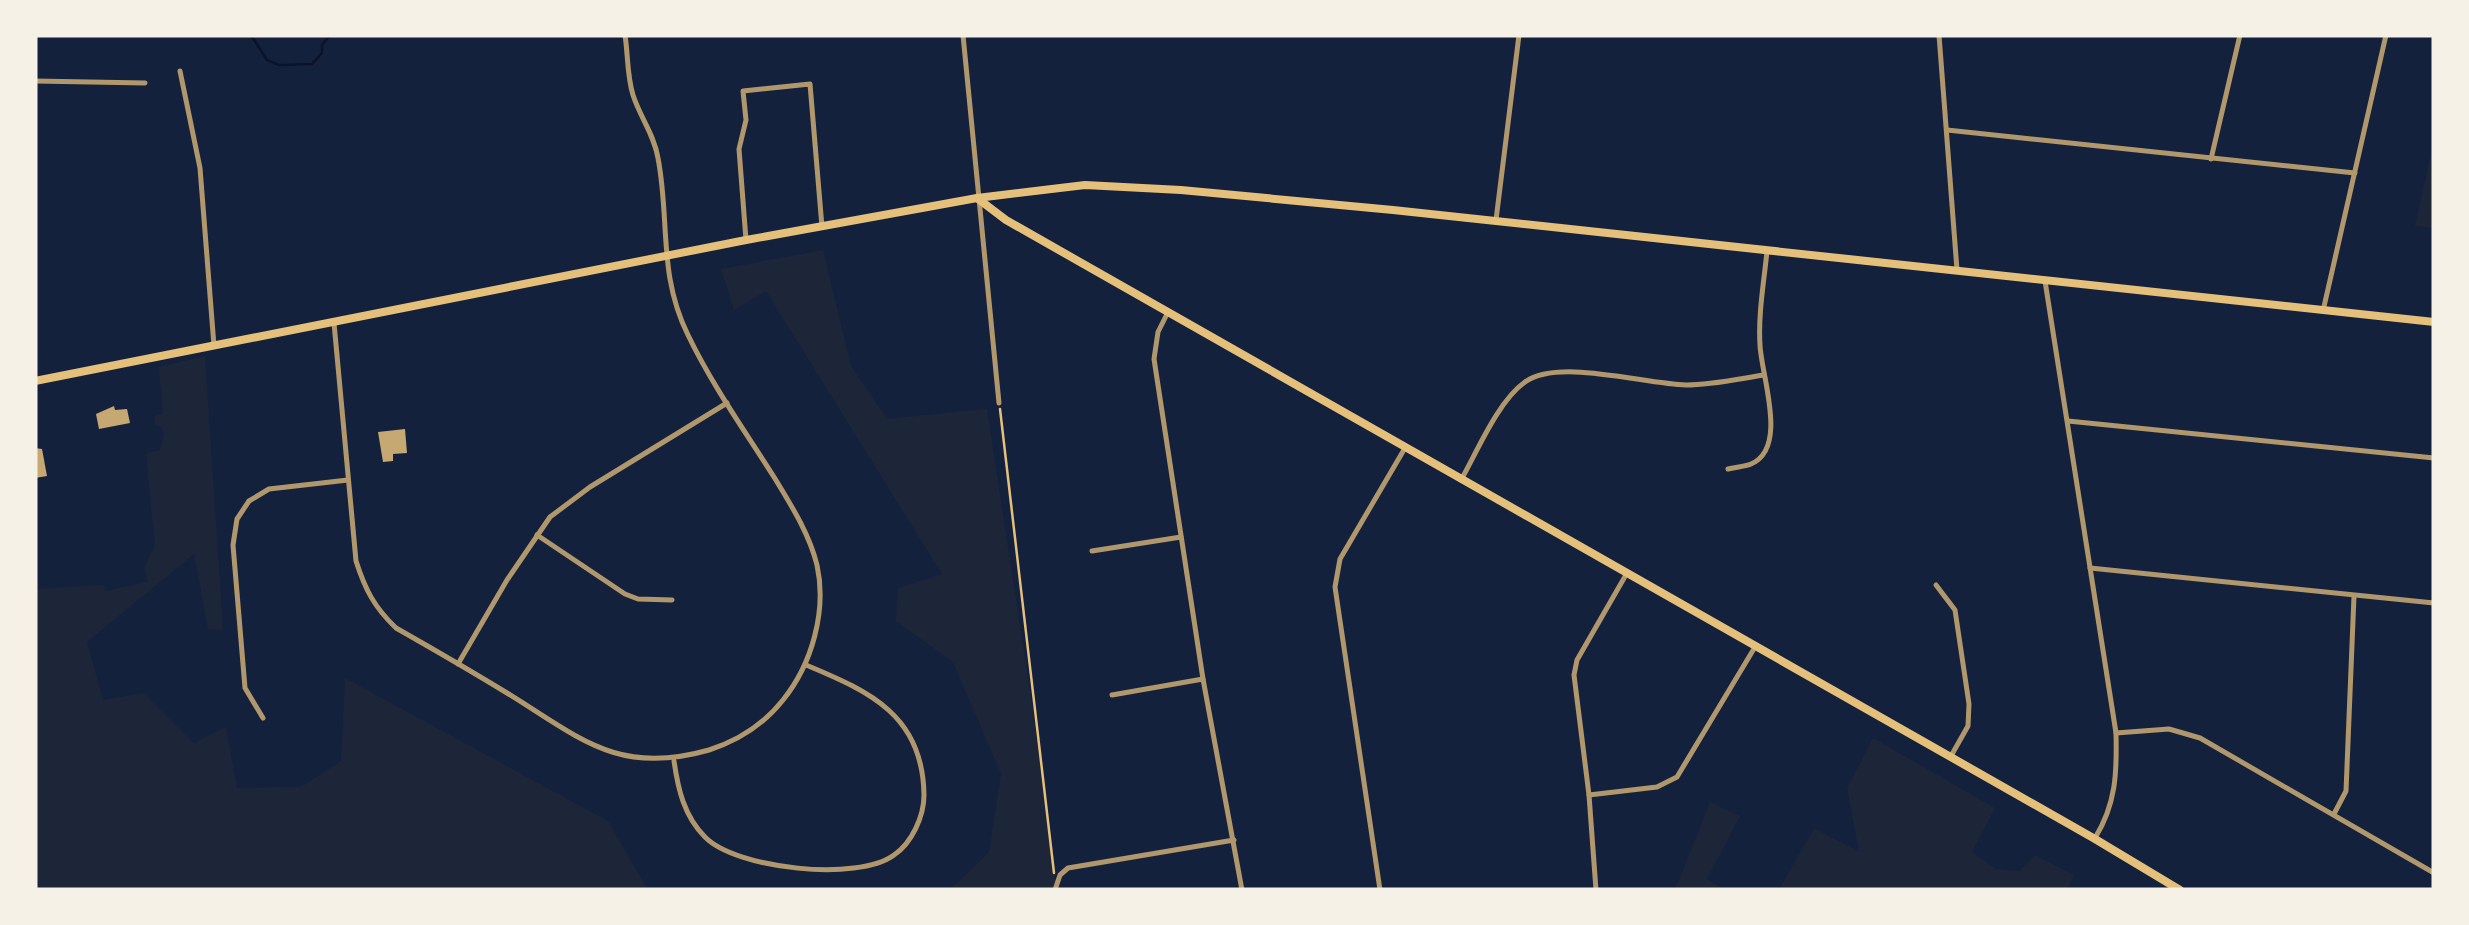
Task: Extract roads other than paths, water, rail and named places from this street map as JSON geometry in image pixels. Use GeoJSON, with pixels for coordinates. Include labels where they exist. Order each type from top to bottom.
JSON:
{"type":"FeatureCollection","features":[{"type":"Feature","properties":{"kind":"main road"},"geometry":{"type":"LineString","coordinates":[[35,380],[977,198],[1064,187],[1119,185],[1496,220],[2434,322]]}},
{"type":"Feature","properties":{"kind":"main road"},"geometry":{"type":"LineString","coordinates":[[977,198],[1006,220],[2095,838],[2167,887],[2180,890]]}},
{"type":"Feature","properties":{"kind":"street"},"geometry":{"type":"LineString","coordinates":[[334,322],[356,561],[366,592],[377,610],[396,628],[602,749],[630,757],[674,760],[722,746],[759,724],[794,687],[806,665],[819,613],[816,562],[798,516],[727,403],[678,313],[664,256],[658,158],[652,132],[634,98],[626,35]]}},
{"type":"Feature","properties":{"kind":"street"},"geometry":{"type":"LineString","coordinates":[[963,35],[999,402]]}},
{"type":"Feature","properties":{"kind":"street"},"geometry":{"type":"LineString","coordinates":[[1496,220],[1519,35]]}},
{"type":"Feature","properties":{"kind":"street"},"geometry":{"type":"LineString","coordinates":[[1939,35],[1956,270]]}},
{"type":"Feature","properties":{"kind":"street"},"geometry":{"type":"LineString","coordinates":[[2211,159],[2240,35]]}},
{"type":"Feature","properties":{"kind":"street"},"geometry":{"type":"LineString","coordinates":[[2323,311],[2386,35]]}},
{"type":"Feature","properties":{"kind":"street"},"geometry":{"type":"LineString","coordinates":[[180,71],[200,168],[214,346]]}},
{"type":"Feature","properties":{"kind":"street"},"geometry":{"type":"LineString","coordinates":[[35,81],[146,82]]}},
{"type":"Feature","properties":{"kind":"street"},"geometry":{"type":"LineString","coordinates":[[746,240],[739,148],[746,120],[742,91],[810,84],[822,227]]}},
{"type":"Feature","properties":{"kind":"street"},"geometry":{"type":"LineString","coordinates":[[1947,130],[2355,174]]}},
{"type":"Feature","properties":{"kind":"street"},"geometry":{"type":"LineString","coordinates":[[1728,468],[1754,462],[1768,442],[1771,415],[1759,333],[1767,251]]}},
{"type":"Feature","properties":{"kind":"street"},"geometry":{"type":"LineString","coordinates":[[2045,282],[2116,733],[2113,804],[2095,838]]}},
{"type":"Feature","properties":{"kind":"street"},"geometry":{"type":"LineString","coordinates":[[1168,312],[1158,332],[1154,359],[1203,679],[1242,890]]}},
{"type":"Feature","properties":{"kind":"street"},"geometry":{"type":"LineString","coordinates":[[1461,480],[1505,403],[1535,376],[1564,372],[1685,384],[1764,375]]}},
{"type":"Feature","properties":{"kind":"street"},"geometry":{"type":"LineString","coordinates":[[458,664],[550,517],[566,503],[727,403]]}},
{"type":"Feature","properties":{"kind":"street"},"geometry":{"type":"LineString","coordinates":[[2068,421],[2434,458]]}},
{"type":"Feature","properties":{"kind":"street"},"geometry":{"type":"LineString","coordinates":[[1380,890],[1335,587],[1340,559],[1405,448]]}},
{"type":"Feature","properties":{"kind":"street"},"geometry":{"type":"LineString","coordinates":[[263,718],[245,688],[233,546],[236,523],[246,504],[265,490],[348,480]]}},
{"type":"Feature","properties":{"kind":"street"},"geometry":{"type":"LineString","coordinates":[[537,535],[625,594],[638,599],[672,600]]}},
{"type":"Feature","properties":{"kind":"street"},"geometry":{"type":"LineString","coordinates":[[1092,551],[1181,537]]}},
{"type":"Feature","properties":{"kind":"street"},"geometry":{"type":"LineString","coordinates":[[2090,568],[2434,603]]}},
{"type":"Feature","properties":{"kind":"street"},"geometry":{"type":"LineString","coordinates":[[1596,890],[1575,668],[1627,574]]}},
{"type":"Feature","properties":{"kind":"street"},"geometry":{"type":"LineString","coordinates":[[1936,585],[1955,610],[1969,704],[1968,726],[1950,758]]}},
{"type":"Feature","properties":{"kind":"street"},"geometry":{"type":"LineString","coordinates":[[2334,814],[2346,791],[2354,594]]}},
{"type":"Feature","properties":{"kind":"street"},"geometry":{"type":"LineString","coordinates":[[1588,795],[1657,787],[1678,777],[1754,647]]}},
{"type":"Feature","properties":{"kind":"street"},"geometry":{"type":"LineString","coordinates":[[674,760],[685,810],[707,840],[720,849],[743,858],[822,869],[862,866],[895,855],[909,839],[924,803],[924,777],[913,739],[886,707],[806,665]]}},
{"type":"Feature","properties":{"kind":"street"},"geometry":{"type":"LineString","coordinates":[[1112,695],[1203,679]]}},
{"type":"Feature","properties":{"kind":"street"},"geometry":{"type":"LineString","coordinates":[[2116,733],[2169,729],[2200,738],[2434,873]]}},
{"type":"Feature","properties":{"kind":"street"},"geometry":{"type":"LineString","coordinates":[[1055,888],[1062,872],[1074,867],[1234,840]]}},
{"type":"Feature","properties":{"kind":"waterway"},"geometry":{"type":"LineString","coordinates":[[251,35],[267,60],[279,65],[312,64],[330,35]]}}]}
